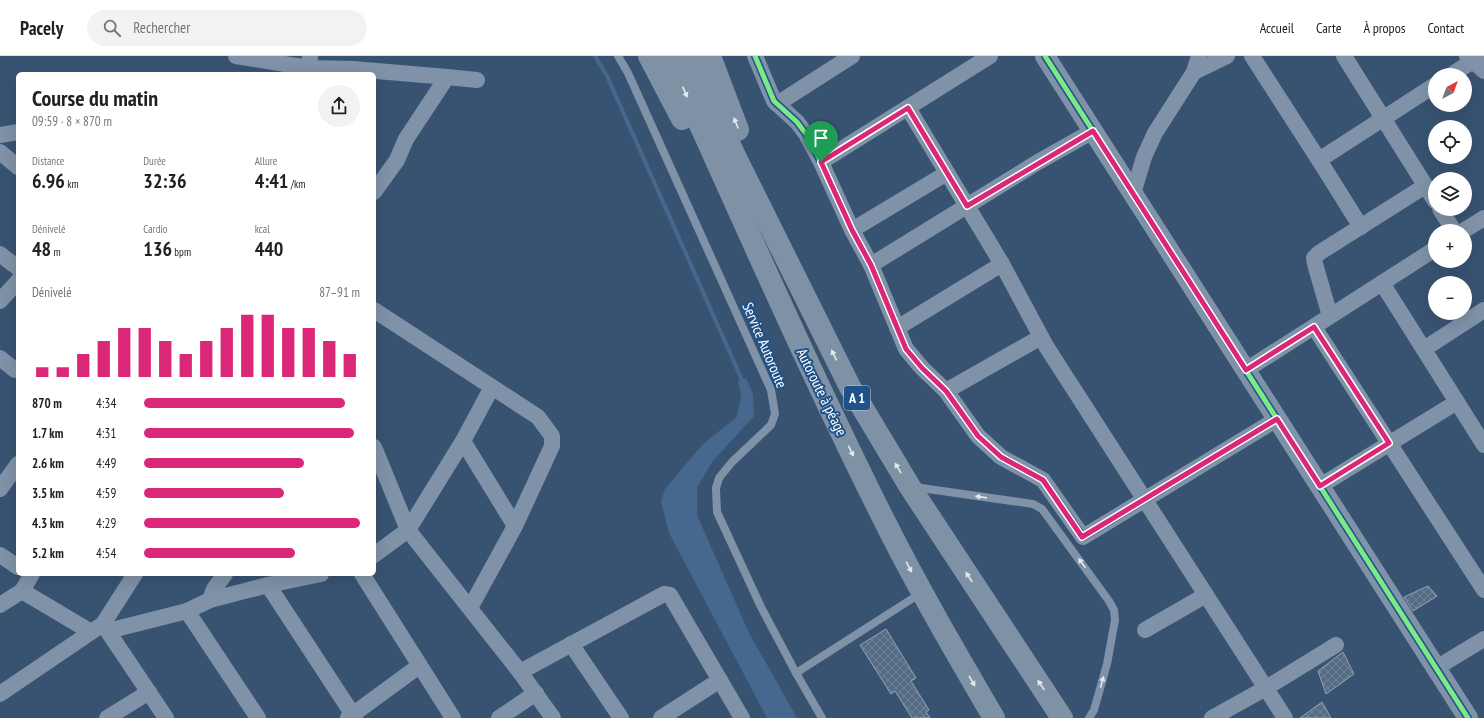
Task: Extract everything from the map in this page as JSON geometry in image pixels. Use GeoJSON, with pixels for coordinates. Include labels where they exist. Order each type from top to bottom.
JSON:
{"type":"FeatureCollection","features":[{"type":"Feature","properties":{"kind":"highway"},"geometry":{"type":"LineString","coordinates":[[649,56],[788,320]]}},
{"type":"Feature","properties":{"kind":"highway","name":"Autoroute à péage"},"geometry":{"type":"LineString","coordinates":[[669,56],[788,320],[884,521],[922,592],[994,718]]}},
{"type":"Feature","properties":{"kind":"highway","name":"A 1"},"geometry":{"type":"LineString","coordinates":[[690,56],[735,156],[850,387],[910,487],[1062,718]]}},
{"type":"Feature","properties":{"kind":"highway"},"geometry":{"type":"LineString","coordinates":[[710,56],[802,289]]}},
{"type":"Feature","properties":{"kind":"street"},"geometry":{"type":"LineString","coordinates":[[236,56],[309,66],[477,80]]}},
{"type":"Feature","properties":{"kind":"street"},"geometry":{"type":"LineString","coordinates":[[755,56],[774,100],[801,128],[821,162],[852,230],[871,265],[906,349],[922,368],[946,391],[978,436],[1001,457],[1043,480],[1082,537],[1277,419]]}},
{"type":"Feature","properties":{"kind":"street"},"geometry":{"type":"LineString","coordinates":[[777,104],[852,56]]}},
{"type":"Feature","properties":{"kind":"street"},"geometry":{"type":"LineString","coordinates":[[821,162],[990,56]]}},
{"type":"Feature","properties":{"kind":"street"},"geometry":{"type":"LineString","coordinates":[[1045,56],[1468,718]]}},
{"type":"Feature","properties":{"kind":"street"},"geometry":{"type":"LineString","coordinates":[[1132,194],[1144,157],[1155,133],[1194,72],[1199,56]]}},
{"type":"Feature","properties":{"kind":"street"},"geometry":{"type":"LineString","coordinates":[[1194,72],[1226,56]]}},
{"type":"Feature","properties":{"kind":"street"},"geometry":{"type":"LineString","coordinates":[[1252,56],[1361,227]]}},
{"type":"Feature","properties":{"kind":"street"},"geometry":{"type":"LineString","coordinates":[[1344,56],[1428,189]]}},
{"type":"Feature","properties":{"kind":"street"},"geometry":{"type":"LineString","coordinates":[[1463,68],[1475,61]]}},
{"type":"Feature","properties":{"kind":"street"},"geometry":{"type":"LineString","coordinates":[[376,189],[397,160],[406,139],[447,77]]}},
{"type":"Feature","properties":{"kind":"street"},"geometry":{"type":"LineString","coordinates":[[1319,160],[1428,90]]}},
{"type":"Feature","properties":{"kind":"street"},"geometry":{"type":"LineString","coordinates":[[908,108],[1002,264],[1041,337],[1285,718]]}},
{"type":"Feature","properties":{"kind":"street"},"geometry":{"type":"LineString","coordinates":[[871,265],[1093,131]]}},
{"type":"Feature","properties":{"kind":"street"},"geometry":{"type":"LineString","coordinates":[[0,135],[16,132]]}},
{"type":"Feature","properties":{"kind":"street"},"geometry":{"type":"LineString","coordinates":[[0,152],[16,164]]}},
{"type":"Feature","properties":{"kind":"street"},"geometry":{"type":"LineString","coordinates":[[852,230],[947,173]]}},
{"type":"Feature","properties":{"kind":"street"},"geometry":{"type":"LineString","coordinates":[[1330,316],[1314,258],[1319,253],[1426,186]]}},
{"type":"Feature","properties":{"kind":"street"},"geometry":{"type":"LineString","coordinates":[[1472,226],[1483,220]]}},
{"type":"Feature","properties":{"kind":"street"},"geometry":{"type":"LineString","coordinates":[[1246,370],[1428,253]]}},
{"type":"Feature","properties":{"kind":"street"},"geometry":{"type":"LineString","coordinates":[[0,254],[16,266]]}},
{"type":"Feature","properties":{"kind":"street"},"geometry":{"type":"LineString","coordinates":[[897,328],[1002,264]]}},
{"type":"Feature","properties":{"kind":"street"},"geometry":{"type":"LineString","coordinates":[[0,301],[16,283]]}},
{"type":"Feature","properties":{"kind":"street"},"geometry":{"type":"LineString","coordinates":[[1382,283],[1484,445]]}},
{"type":"Feature","properties":{"kind":"street"},"geometry":{"type":"LineString","coordinates":[[1424,349],[1484,310]]}},
{"type":"Feature","properties":{"kind":"street"},"geometry":{"type":"LineString","coordinates":[[376,311],[538,417],[552,436],[552,446],[515,526],[470,608]]}},
{"type":"Feature","properties":{"kind":"street"},"geometry":{"type":"LineString","coordinates":[[1314,327],[1484,590]]}},
{"type":"Feature","properties":{"kind":"street"},"geometry":{"type":"LineString","coordinates":[[946,391],[1041,337]]}},
{"type":"Feature","properties":{"kind":"street"},"geometry":{"type":"LineString","coordinates":[[0,358],[16,370]]}},
{"type":"Feature","properties":{"kind":"street"},"geometry":{"type":"LineString","coordinates":[[376,554],[408,530],[463,441],[492,387]]}},
{"type":"Feature","properties":{"kind":"street"},"geometry":{"type":"LineString","coordinates":[[1320,486],[1457,402]]}},
{"type":"Feature","properties":{"kind":"street"},"geometry":{"type":"LineString","coordinates":[[463,441],[515,526]]}},
{"type":"Feature","properties":{"kind":"street"},"geometry":{"type":"LineString","coordinates":[[376,452],[408,530],[520,672],[553,718]]}},
{"type":"Feature","properties":{"kind":"street"},"geometry":{"type":"LineString","coordinates":[[0,488],[16,467]]}},
{"type":"Feature","properties":{"kind":"street"},"geometry":{"type":"LineString","coordinates":[[0,556],[16,566]]}},
{"type":"Feature","properties":{"kind":"street"},"geometry":{"type":"LineString","coordinates":[[0,605],[22,591],[26,576]]}},
{"type":"Feature","properties":{"kind":"street"},"geometry":{"type":"LineString","coordinates":[[101,629],[134,576]]}},
{"type":"Feature","properties":{"kind":"street"},"geometry":{"type":"LineString","coordinates":[[210,600],[214,589],[224,576]]}},
{"type":"Feature","properties":{"kind":"street"},"geometry":{"type":"LineString","coordinates":[[0,694],[101,629],[187,611],[210,600],[268,585],[311,576]]}},
{"type":"Feature","properties":{"kind":"street"},"geometry":{"type":"LineString","coordinates":[[363,576],[453,718]]}},
{"type":"Feature","properties":{"kind":"street"},"geometry":{"type":"LineString","coordinates":[[268,585],[352,717],[419,666]]}},
{"type":"Feature","properties":{"kind":"street"},"geometry":{"type":"LineString","coordinates":[[22,591],[101,629],[149,692],[166,718]]}},
{"type":"Feature","properties":{"kind":"street"},"geometry":{"type":"LineString","coordinates":[[520,672],[664,594],[667,594],[670,595],[742,718]]}},
{"type":"Feature","properties":{"kind":"street"},"geometry":{"type":"LineString","coordinates":[[1145,630],[1206,595]]}},
{"type":"Feature","properties":{"kind":"street"},"geometry":{"type":"LineString","coordinates":[[187,611],[258,718]]}},
{"type":"Feature","properties":{"kind":"street"},"geometry":{"type":"LineString","coordinates":[[1436,668],[1484,639]]}},
{"type":"Feature","properties":{"kind":"street"},"geometry":{"type":"LineString","coordinates":[[571,644],[621,718]]}},
{"type":"Feature","properties":{"kind":"street"},"geometry":{"type":"LineString","coordinates":[[1212,718],[1266,688],[1336,645]]}},
{"type":"Feature","properties":{"kind":"street"},"geometry":{"type":"LineString","coordinates":[[661,718],[720,680]]}},
{"type":"Feature","properties":{"kind":"street"},"geometry":{"type":"LineString","coordinates":[[107,718],[149,692]]}},
{"type":"Feature","properties":{"kind":"street"},"geometry":{"type":"LineString","coordinates":[[499,718],[536,693]]}},
{"type":"Feature","properties":{"kind":"lane","name":"Service Autoroute"},"geometry":{"type":"LineString","coordinates":[[618,56],[631,80],[771,390],[775,414],[772,425],[719,478],[716,488],[717,512],[761,607],[822,718]]}},
{"type":"Feature","properties":{"kind":"lane"},"geometry":{"type":"LineString","coordinates":[[910,487],[1033,504],[1042,509],[1110,601],[1114,610],[1115,620],[1106,664],[1094,710],[1088,718]]}},
{"type":"Feature","properties":{"kind":"lane"},"geometry":{"type":"LineString","coordinates":[[796,673],[922,592]]}},
{"type":"Feature","properties":{"kind":"water"},"geometry":{"type":"Polygon","coordinates":[[[746,378],[753,394],[754,416],[712,462],[697,488],[697,515],[748,631],[797,718],[767,718],[669,533],[661,501],[665,489],[703,444],[737,417],[741,396],[738,381],[746,378]]]}},
{"type":"Feature","properties":{"kind":"building"},"geometry":{"type":"Polygon","coordinates":[[[1428,586],[1437,596],[1413,611],[1404,597],[1428,586]]]}},
{"type":"Feature","properties":{"kind":"building"},"geometry":{"type":"Polygon","coordinates":[[[886,629],[916,678],[911,681],[929,710],[926,712],[930,718],[912,718],[895,691],[891,694],[860,645],[886,629]]]}},
{"type":"Feature","properties":{"kind":"building"},"geometry":{"type":"Polygon","coordinates":[[[1343,652],[1354,674],[1326,694],[1318,671],[1343,652]]]}},
{"type":"Feature","properties":{"kind":"building"},"geometry":{"type":"Polygon","coordinates":[[[1322,702],[1331,718],[1300,718],[1322,702]]]}},
{"type":"Feature","properties":{"kind":"waterway"},"geometry":{"type":"LineString","coordinates":[[595,56],[607,76],[742,380]]}},
{"type":"Feature","properties":{"kind":"cycle path"},"geometry":{"type":"LineString","coordinates":[[755,56],[774,101],[797,122],[806,134],[821,162],[852,230],[871,265],[906,349],[922,368],[946,391],[978,436],[1001,457],[1043,480],[1083,537],[1277,419]]}},
{"type":"Feature","properties":{"kind":"cycle path"},"geometry":{"type":"LineString","coordinates":[[1045,56],[1468,718]]}},
{"type":"Feature","properties":{"kind":"route"},"geometry":{"type":"LineString","coordinates":[[908,108],[967,206],[1038,162],[1093,131],[1246,370],[1314,327],[1389,443],[1320,486],[1277,419],[1082,537],[1043,480],[1001,457],[978,436],[946,391],[922,368],[906,349],[871,265],[852,230],[821,162],[908,108]]}}]}
